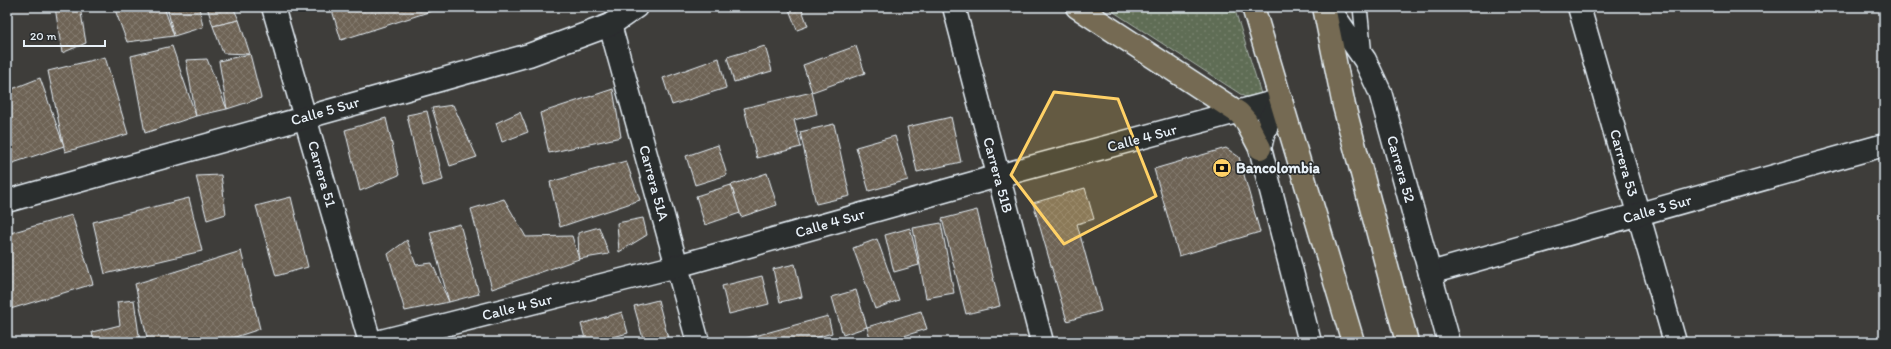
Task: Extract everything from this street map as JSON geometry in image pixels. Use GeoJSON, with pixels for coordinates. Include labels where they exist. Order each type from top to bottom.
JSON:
{"type":"FeatureCollection","features":[{"type":"Feature","properties":{"kind":"main road"},"geometry":{"type":"LineString","coordinates":[[1077,7],[1239,113],[1246,121],[1260,148]]}},
{"type":"Feature","properties":{"kind":"main road"},"geometry":{"type":"LineString","coordinates":[[1253,7],[1353,342]]}},
{"type":"Feature","properties":{"kind":"main road"},"geometry":{"type":"LineString","coordinates":[[1324,7],[1344,106],[1407,342]]}},
{"type":"Feature","properties":{"kind":"street","name":"Carrera 51"},"geometry":{"type":"LineString","coordinates":[[273,7],[370,342]]}},
{"type":"Feature","properties":{"kind":"street","name":"Calle 5 Sur"},"geometry":{"type":"LineString","coordinates":[[7,201],[529,55],[610,25],[636,7]]}},
{"type":"Feature","properties":{"kind":"street","name":"Carrera 51B"},"geometry":{"type":"LineString","coordinates":[[954,7],[1042,342]]}},
{"type":"Feature","properties":{"kind":"street","name":"Carrera 52"},"geometry":{"type":"LineString","coordinates":[[1328,7],[1365,60],[1380,92],[1449,342]]}},
{"type":"Feature","properties":{"kind":"street","name":"Carrera 53"},"geometry":{"type":"LineString","coordinates":[[1579,7],[1675,342]]}},
{"type":"Feature","properties":{"kind":"street","name":"Carrera 51A"},"geometry":{"type":"LineString","coordinates":[[610,25],[698,342]]}},
{"type":"Feature","properties":{"kind":"street","name":"Calle 4 Sur"},"geometry":{"type":"LineString","coordinates":[[377,342],[677,266],[998,176],[1239,113],[1281,100]]}},
{"type":"Feature","properties":{"kind":"street"},"geometry":{"type":"LineString","coordinates":[[1281,100],[1267,121],[1262,135],[1260,148],[1310,342]]}},
{"type":"Feature","properties":{"kind":"street","name":"Calle 3 Sur"},"geometry":{"type":"LineString","coordinates":[[1430,274],[1884,145]]}},
{"type":"Feature","properties":{"kind":"lane"},"geometry":{"type":"LineString","coordinates":[[1360,7],[1365,60]]}},
{"type":"Feature","properties":{"kind":"highlighted area"},"geometry":{"type":"Polygon","coordinates":[[[1054,92],[1118,99],[1156,196],[1064,244],[1011,175],[1054,92]]]}},
{"type":"Feature","properties":{"kind":"green space"},"geometry":{"type":"Polygon","coordinates":[[[1106,7],[1234,7],[1261,94],[1245,97],[1106,7]]]}},
{"type":"Feature","properties":{"kind":"building"},"geometry":{"type":"Polygon","coordinates":[[[55,7],[80,7],[86,43],[62,53],[55,7]]]}},
{"type":"Feature","properties":{"kind":"building"},"geometry":{"type":"Polygon","coordinates":[[[114,7],[164,7],[174,36],[127,42],[114,7]]]}},
{"type":"Feature","properties":{"kind":"building"},"geometry":{"type":"Polygon","coordinates":[[[167,7],[199,7],[203,27],[174,36],[167,7]]]}},
{"type":"Feature","properties":{"kind":"building"},"geometry":{"type":"Polygon","coordinates":[[[207,7],[233,7],[239,20],[213,26],[207,7]]]}},
{"type":"Feature","properties":{"kind":"building"},"geometry":{"type":"Polygon","coordinates":[[[331,7],[444,7],[341,40],[331,7]]]}},
{"type":"Feature","properties":{"kind":"building"},"geometry":{"type":"Polygon","coordinates":[[[788,7],[801,7],[808,26],[797,30],[788,7]]]}},
{"type":"Feature","properties":{"kind":"building"},"geometry":{"type":"Polygon","coordinates":[[[239,20],[250,54],[223,53],[213,26],[239,20]]]}},
{"type":"Feature","properties":{"kind":"building"},"geometry":{"type":"Polygon","coordinates":[[[172,46],[196,116],[145,133],[131,56],[172,46]]]}},
{"type":"Feature","properties":{"kind":"building"},"geometry":{"type":"Polygon","coordinates":[[[765,46],[772,71],[734,82],[727,57],[765,46]]]}},
{"type":"Feature","properties":{"kind":"building"},"geometry":{"type":"Polygon","coordinates":[[[856,46],[865,73],[812,92],[803,65],[856,46]]]}},
{"type":"Feature","properties":{"kind":"building"},"geometry":{"type":"Polygon","coordinates":[[[250,54],[261,98],[227,109],[219,61],[250,54]]]}},
{"type":"Feature","properties":{"kind":"building"},"geometry":{"type":"Polygon","coordinates":[[[105,57],[128,134],[65,152],[48,71],[105,57]]]}},
{"type":"Feature","properties":{"kind":"building"},"geometry":{"type":"Polygon","coordinates":[[[719,58],[726,88],[672,105],[663,78],[719,58]]]}},
{"type":"Feature","properties":{"kind":"building"},"geometry":{"type":"Polygon","coordinates":[[[207,59],[227,109],[196,116],[186,60],[207,59]]]}},
{"type":"Feature","properties":{"kind":"building"},"geometry":{"type":"Polygon","coordinates":[[[40,78],[64,146],[7,165],[7,91],[40,78]]]}},
{"type":"Feature","properties":{"kind":"building"},"geometry":{"type":"Polygon","coordinates":[[[613,89],[621,137],[549,153],[540,113],[613,89]]]}},
{"type":"Feature","properties":{"kind":"building"},"geometry":{"type":"Polygon","coordinates":[[[812,92],[817,114],[794,120],[801,147],[757,158],[744,108],[812,92]]]}},
{"type":"Feature","properties":{"kind":"building"},"geometry":{"type":"Polygon","coordinates":[[[453,105],[477,157],[450,166],[432,108],[453,105]]]}},
{"type":"Feature","properties":{"kind":"building"},"geometry":{"type":"Polygon","coordinates":[[[427,111],[443,180],[423,186],[407,115],[427,111]]]}},
{"type":"Feature","properties":{"kind":"building"},"geometry":{"type":"Polygon","coordinates":[[[520,112],[528,132],[502,142],[496,123],[520,112]]]}},
{"type":"Feature","properties":{"kind":"building"},"geometry":{"type":"Polygon","coordinates":[[[951,117],[961,162],[917,172],[907,127],[951,117]]]}},
{"type":"Feature","properties":{"kind":"building"},"geometry":{"type":"Polygon","coordinates":[[[386,118],[399,175],[360,191],[345,130],[386,118]]]}},
{"type":"Feature","properties":{"kind":"building"},"geometry":{"type":"Polygon","coordinates":[[[834,124],[850,196],[816,204],[800,132],[834,124]]]}},
{"type":"Feature","properties":{"kind":"building"},"geometry":{"type":"Polygon","coordinates":[[[895,136],[908,180],[869,191],[856,147],[895,136]]]}},
{"type":"Feature","properties":{"kind":"building"},"geometry":{"type":"Polygon","coordinates":[[[718,145],[727,175],[695,185],[686,156],[718,145]]]}},
{"type":"Feature","properties":{"kind":"building"},"geometry":{"type":"Polygon","coordinates":[[[1226,148],[1239,157],[1260,232],[1179,256],[1154,169],[1226,148]]]}},
{"type":"Feature","properties":{"kind":"building"},"geometry":{"type":"Polygon","coordinates":[[[626,161],[640,200],[560,227],[550,182],[626,161]]]}},
{"type":"Feature","properties":{"kind":"building"},"geometry":{"type":"Polygon","coordinates":[[[767,173],[777,205],[741,217],[731,185],[767,173]]]}},
{"type":"Feature","properties":{"kind":"building"},"geometry":{"type":"Polygon","coordinates":[[[221,175],[226,214],[207,220],[196,176],[221,175]]]}},
{"type":"Feature","properties":{"kind":"building"},"geometry":{"type":"Polygon","coordinates":[[[731,185],[740,213],[705,225],[696,196],[731,185]]]}},
{"type":"Feature","properties":{"kind":"building"},"geometry":{"type":"Polygon","coordinates":[[[1085,188],[1094,219],[1077,224],[1101,311],[1067,321],[1033,203],[1085,188]]]}},
{"type":"Feature","properties":{"kind":"building"},"geometry":{"type":"Polygon","coordinates":[[[291,197],[308,267],[276,276],[256,206],[291,197]]]}},
{"type":"Feature","properties":{"kind":"building"},"geometry":{"type":"Polygon","coordinates":[[[189,198],[202,251],[105,274],[93,222],[189,198]]]}},
{"type":"Feature","properties":{"kind":"building"},"geometry":{"type":"Polygon","coordinates":[[[504,199],[526,237],[572,236],[579,259],[492,289],[471,209],[504,199]]]}},
{"type":"Feature","properties":{"kind":"building"},"geometry":{"type":"Polygon","coordinates":[[[977,210],[1000,306],[966,314],[942,219],[977,210]]]}},
{"type":"Feature","properties":{"kind":"building"},"geometry":{"type":"Polygon","coordinates":[[[72,215],[93,284],[7,310],[7,234],[72,215]]]}},
{"type":"Feature","properties":{"kind":"building"},"geometry":{"type":"Polygon","coordinates":[[[643,218],[647,235],[619,252],[617,223],[643,218]]]}},
{"type":"Feature","properties":{"kind":"building"},"geometry":{"type":"Polygon","coordinates":[[[941,223],[954,293],[926,298],[913,228],[941,223]]]}},
{"type":"Feature","properties":{"kind":"building"},"geometry":{"type":"Polygon","coordinates":[[[460,224],[479,294],[449,302],[430,232],[460,224]]]}},
{"type":"Feature","properties":{"kind":"building"},"geometry":{"type":"Polygon","coordinates":[[[599,227],[609,254],[579,259],[578,233],[599,227]]]}},
{"type":"Feature","properties":{"kind":"building"},"geometry":{"type":"Polygon","coordinates":[[[910,228],[919,265],[894,272],[885,235],[910,228]]]}},
{"type":"Feature","properties":{"kind":"building"},"geometry":{"type":"Polygon","coordinates":[[[877,239],[899,300],[875,309],[853,248],[877,239]]]}},
{"type":"Feature","properties":{"kind":"building"},"geometry":{"type":"Polygon","coordinates":[[[407,240],[416,265],[432,263],[449,302],[405,311],[388,254],[407,240]]]}},
{"type":"Feature","properties":{"kind":"building"},"geometry":{"type":"Polygon","coordinates":[[[241,251],[260,329],[220,342],[148,342],[135,284],[241,251]]]}},
{"type":"Feature","properties":{"kind":"building"},"geometry":{"type":"Polygon","coordinates":[[[795,264],[802,297],[780,302],[773,269],[795,264]]]}},
{"type":"Feature","properties":{"kind":"building"},"geometry":{"type":"Polygon","coordinates":[[[762,276],[769,304],[729,314],[722,286],[762,276]]]}},
{"type":"Feature","properties":{"kind":"building"},"geometry":{"type":"Polygon","coordinates":[[[856,290],[867,327],[843,335],[832,297],[856,290]]]}},
{"type":"Feature","properties":{"kind":"building"},"geometry":{"type":"Polygon","coordinates":[[[134,300],[140,342],[94,342],[92,332],[120,325],[117,302],[134,300]]]}},
{"type":"Feature","properties":{"kind":"building"},"geometry":{"type":"Polygon","coordinates":[[[658,300],[669,342],[644,342],[634,306],[658,300]]]}},
{"type":"Feature","properties":{"kind":"building"},"geometry":{"type":"Polygon","coordinates":[[[921,311],[927,329],[884,342],[871,342],[867,327],[921,311]]]}},
{"type":"Feature","properties":{"kind":"building"},"geometry":{"type":"Polygon","coordinates":[[[622,312],[628,333],[595,342],[586,342],[581,324],[622,312]]]}},
{"type":"Feature","properties":{"kind":"building"},"geometry":{"type":"Polygon","coordinates":[[[828,316],[832,333],[802,342],[733,342],[828,316]]]}},
{"type":"Feature","properties":{"kind":"building"},"geometry":{"type":"Polygon","coordinates":[[[1002,338],[1003,342],[991,342],[1002,338]]]}},
{"type":"Feature","properties":{"kind":"place","name":"Bancolombia"},"geometry":{"type":"Point","coordinates":[1222,168]}}]}
